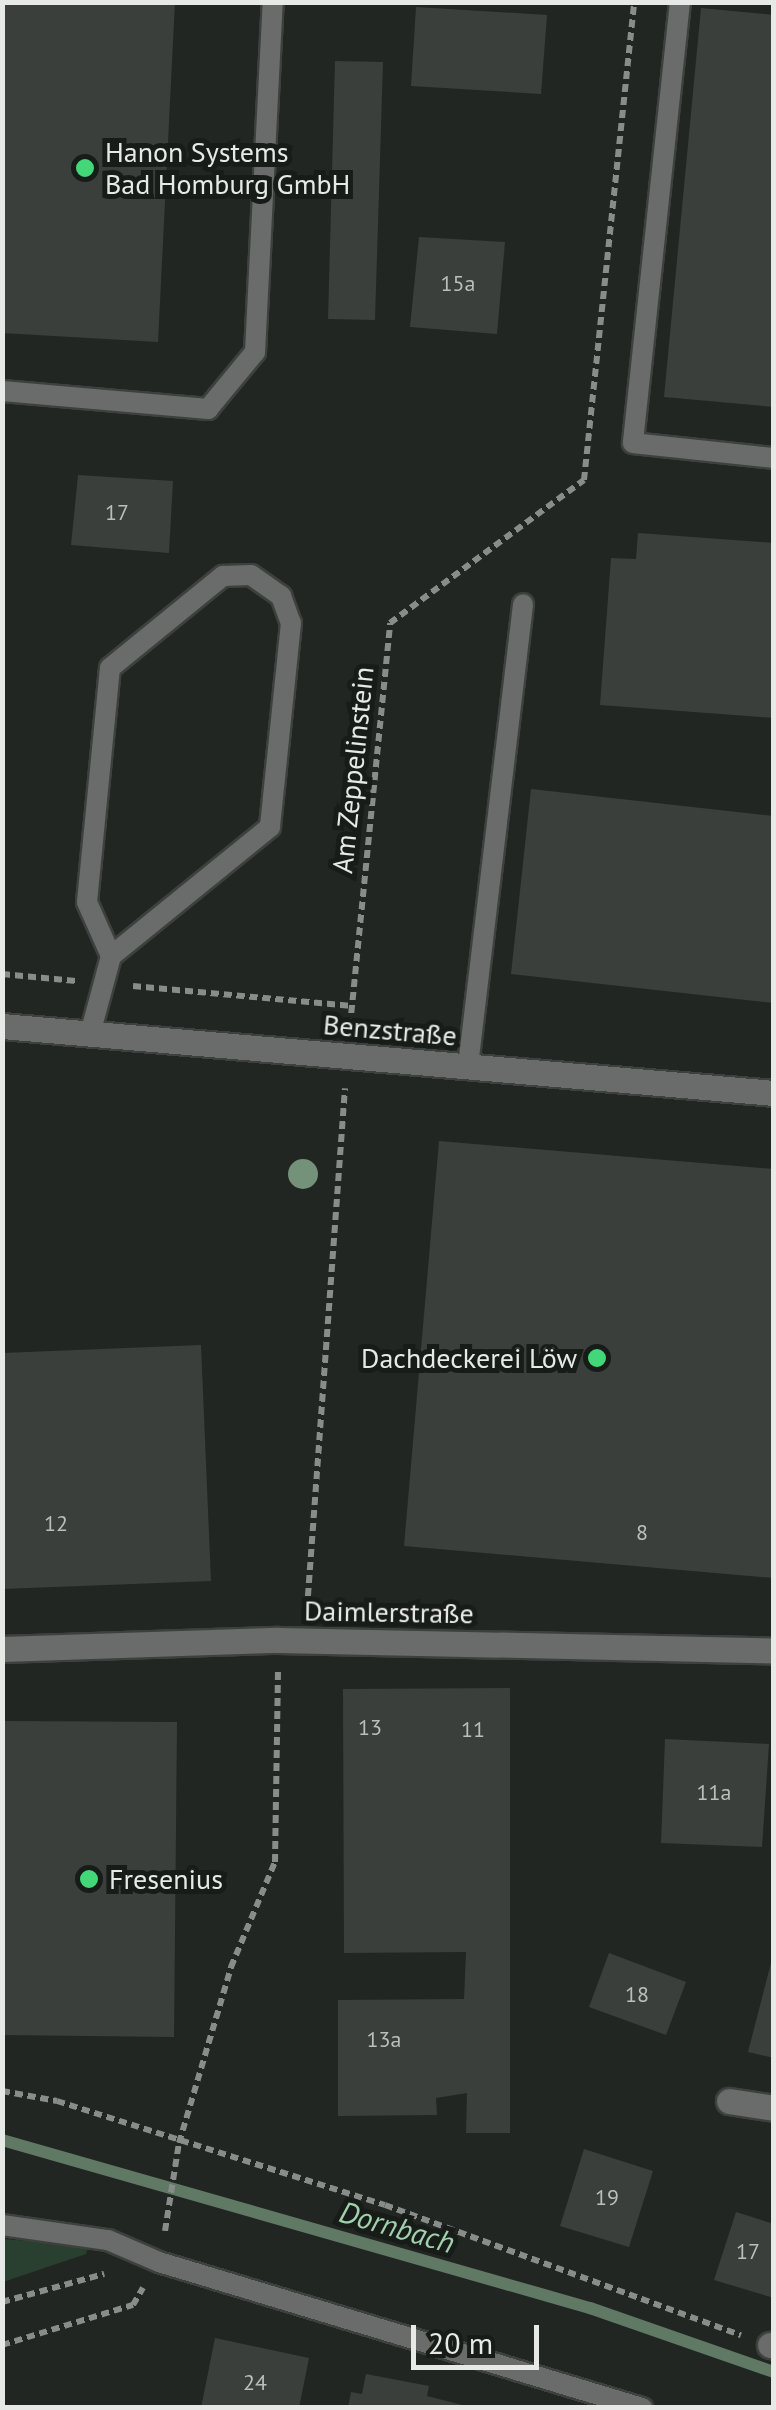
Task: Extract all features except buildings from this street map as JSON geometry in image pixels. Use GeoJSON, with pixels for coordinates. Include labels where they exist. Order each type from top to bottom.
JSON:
{"type":"FeatureCollection","features":[{"type":"Feature","properties":{"kind":"street","name":"Benzstraße"},"geometry":{"type":"LineString","coordinates":[[2,1026],[774,1093]]}},
{"type":"Feature","properties":{"kind":"street","name":"Daimlerstraße"},"geometry":{"type":"LineString","coordinates":[[2,1649],[304,1640],[774,1650]]}},
{"type":"Feature","properties":{"kind":"street"},"geometry":{"type":"LineString","coordinates":[[729,2101],[774,2108]]}},
{"type":"Feature","properties":{"kind":"lane"},"geometry":{"type":"LineString","coordinates":[[2,391],[208,409],[254,352],[273,2]]}},
{"type":"Feature","properties":{"kind":"lane"},"geometry":{"type":"LineString","coordinates":[[680,2],[633,443],[774,458]]}},
{"type":"Feature","properties":{"kind":"lane"},"geometry":{"type":"LineString","coordinates":[[90,1034],[110,956],[270,827],[291,623],[281,596],[251,575],[223,576],[110,668],[87,902],[110,956]]}},
{"type":"Feature","properties":{"kind":"lane"},"geometry":{"type":"LineString","coordinates":[[468,1066],[524,604]]}},
{"type":"Feature","properties":{"kind":"lane"},"geometry":{"type":"LineString","coordinates":[[2,2225],[108,2240],[159,2262],[642,2408]]}},
{"type":"Feature","properties":{"kind":"path","name":"Am Zeppelinstein"},"geometry":{"type":"LineString","coordinates":[[304,1640],[347,1056],[390,623],[584,480],[634,2]]}},
{"type":"Feature","properties":{"kind":"path"},"geometry":{"type":"LineString","coordinates":[[2,974],[80,981]]}},
{"type":"Feature","properties":{"kind":"path"},"geometry":{"type":"LineString","coordinates":[[119,984],[352,1006]]}},
{"type":"Feature","properties":{"kind":"path"},"geometry":{"type":"LineString","coordinates":[[2,2345],[133,2305],[159,2262],[179,2143],[230,1967],[276,1862],[278,1640]]}},
{"type":"Feature","properties":{"kind":"path"},"geometry":{"type":"LineString","coordinates":[[2,2091],[57,2101],[179,2143],[384,2204],[772,2346]]}},
{"type":"Feature","properties":{"kind":"path"},"geometry":{"type":"LineString","coordinates":[[2,2302],[101,2275]]}},
{"type":"Feature","properties":{"kind":"green space"},"geometry":{"type":"Polygon","coordinates":[[[2,2239],[88,2245],[86,2254],[3,2282],[2,2239]]]}},
{"type":"Feature","properties":{"kind":"waterway","name":"Dornbach"},"geometry":{"type":"LineString","coordinates":[[2,2140],[590,2308],[774,2372]]}},
{"type":"Feature","properties":{"kind":"place","name":"Hanon Systems Bad Homburg GmbH"},"geometry":{"type":"Point","coordinates":[85,168]}},
{"type":"Feature","properties":{"kind":"place","name":"Dachdeckerei Löw"},"geometry":{"type":"Point","coordinates":[597,1358]}},
{"type":"Feature","properties":{"kind":"place","name":"Fresenius"},"geometry":{"type":"Point","coordinates":[89,1879]}}]}
